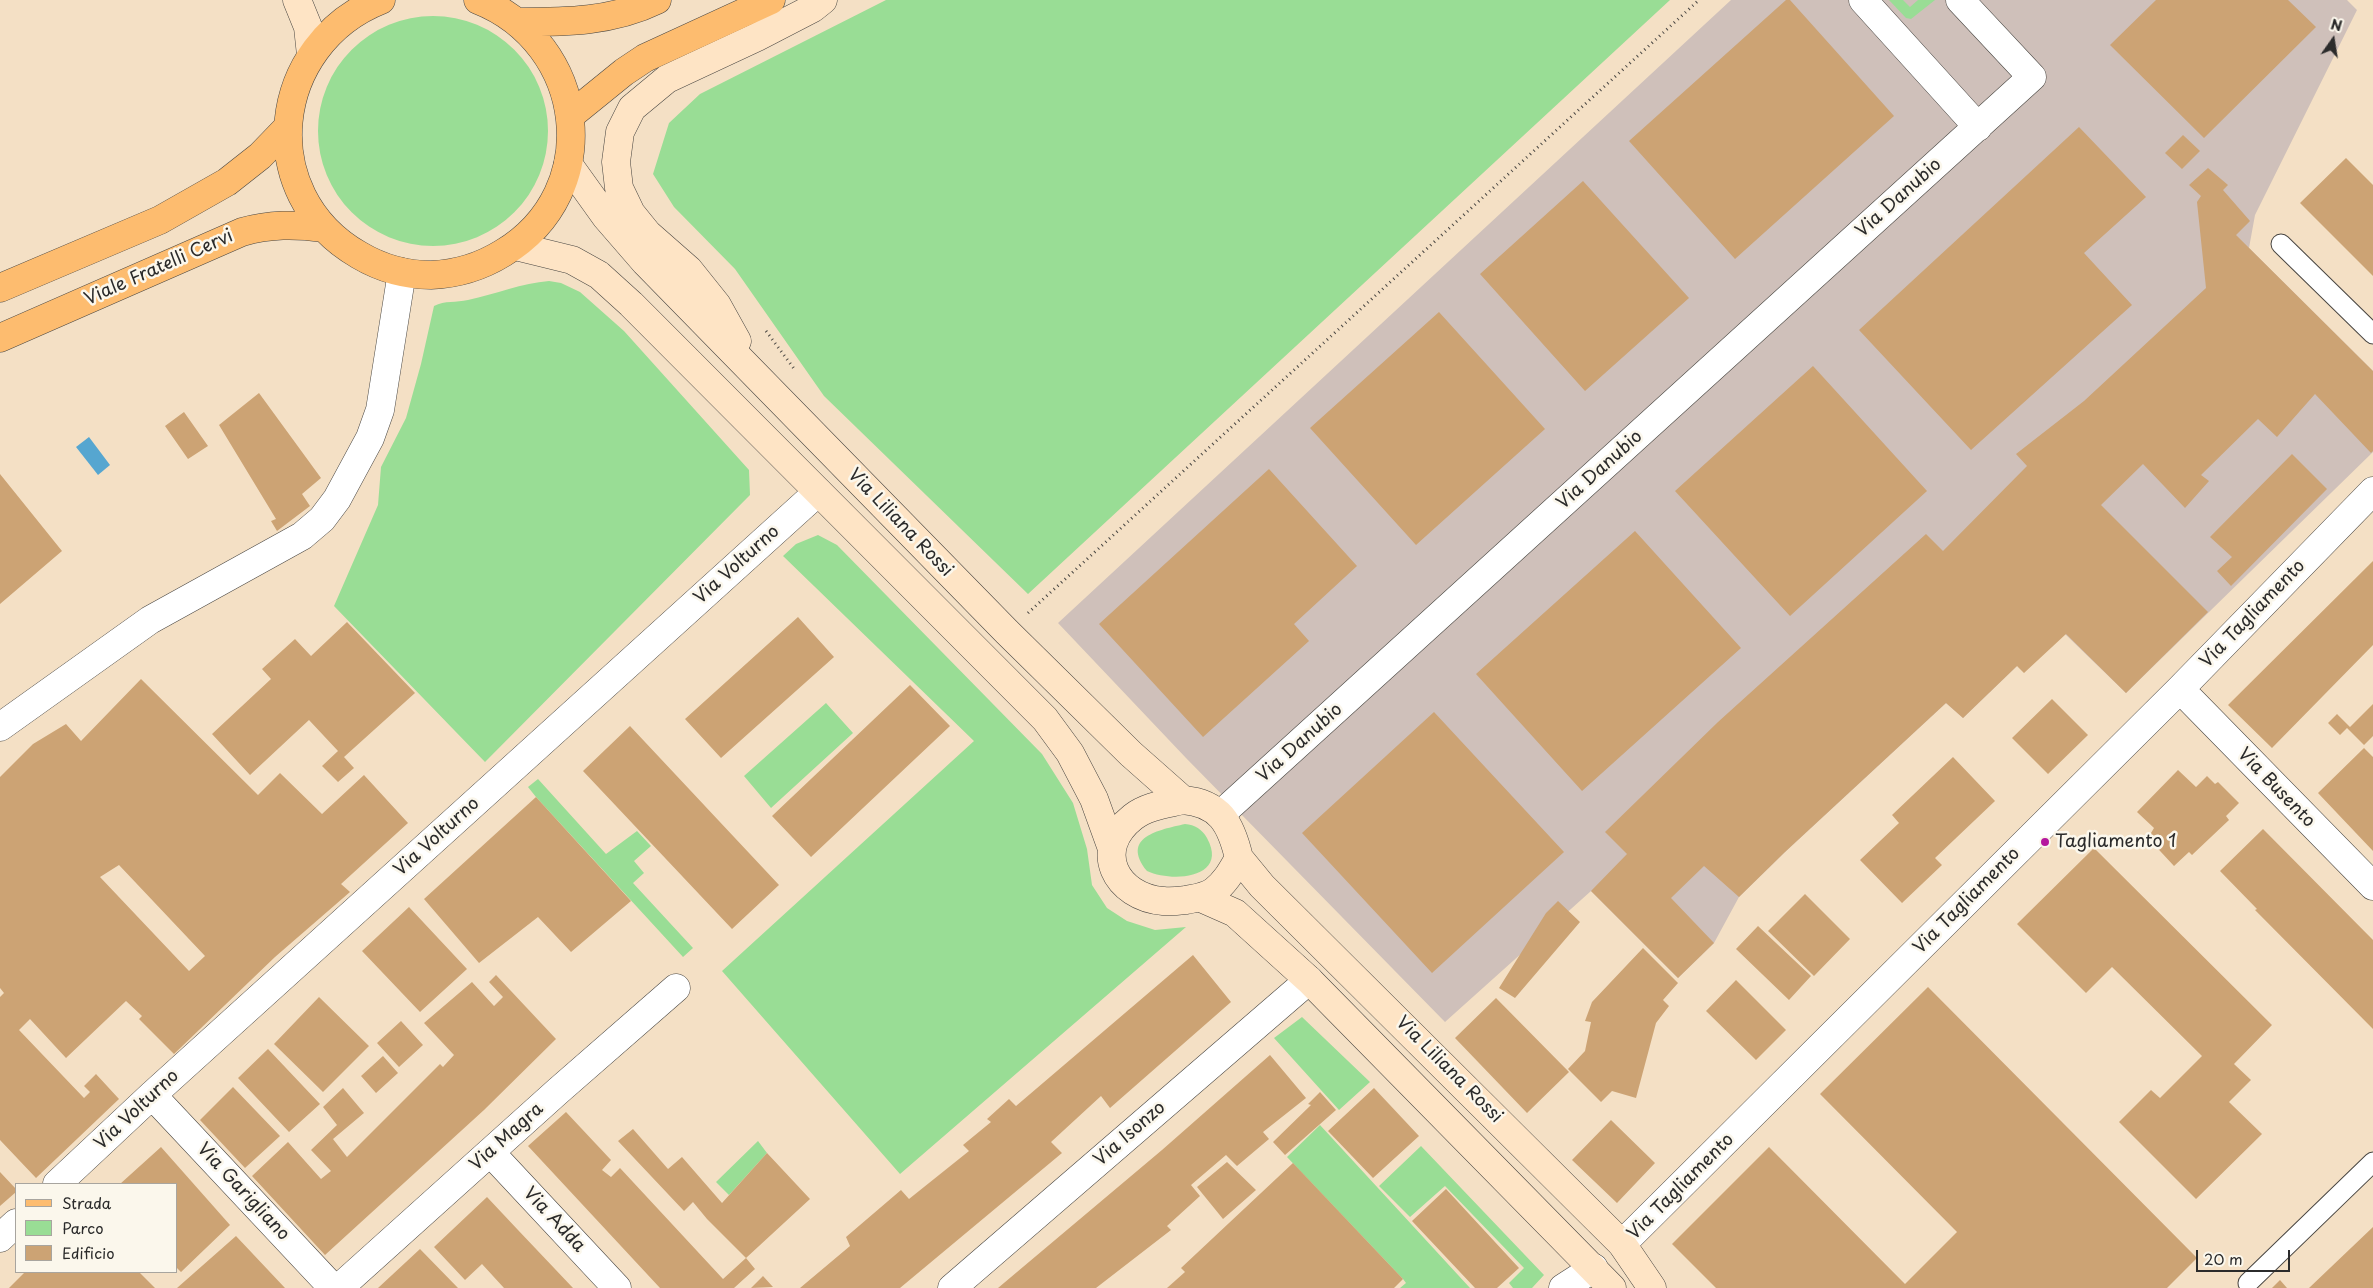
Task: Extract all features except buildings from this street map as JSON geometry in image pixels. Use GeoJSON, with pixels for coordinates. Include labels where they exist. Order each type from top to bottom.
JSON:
{"type":"FeatureCollection","features":[{"type":"Feature","properties":{"kind":"main road"},"geometry":{"type":"LineString","coordinates":[[381,0],[345,19],[326,35],[311,55],[299,77],[293,94],[287,128],[289,155],[296,181],[308,206],[324,228],[346,248],[373,263],[402,272],[431,275],[461,271],[490,261],[515,246],[534,229],[549,210],[560,188],[568,164],[572,140],[571,115],[564,88],[553,64],[538,41],[518,22],[499,9],[478,0]]}},
{"type":"Feature","properties":{"kind":"main road"},"geometry":{"type":"LineString","coordinates":[[518,22],[597,20],[629,12],[657,0]]}},
{"type":"Feature","properties":{"kind":"main road"},"geometry":{"type":"LineString","coordinates":[[571,115],[645,58],[771,0]]}},
{"type":"Feature","properties":{"kind":"main road"},"geometry":{"type":"LineString","coordinates":[[0,288],[160,220],[227,182],[260,156],[287,128]]}},
{"type":"Feature","properties":{"kind":"main road","name":"Viale Fratelli Cervi"},"geometry":{"type":"LineString","coordinates":[[0,338],[242,232],[264,226],[285,224],[324,228]]}},
{"type":"Feature","properties":{"kind":"street"},"geometry":{"type":"LineString","coordinates":[[297,0],[308,27],[311,55]]}},
{"type":"Feature","properties":{"kind":"street"},"geometry":{"type":"LineString","coordinates":[[759,379],[716,305],[689,270],[648,234],[631,213],[619,188],[616,162],[620,132],[632,108],[667,79],[757,37],[813,8],[823,0]]}},
{"type":"Feature","properties":{"kind":"street"},"geometry":{"type":"LineString","coordinates":[[1863,0],[1978,126]]}},
{"type":"Feature","properties":{"kind":"street","name":"Via Danubio"},"geometry":{"type":"LineString","coordinates":[[1221,814],[2032,77],[1960,0]]}},
{"type":"Feature","properties":{"kind":"street","name":"Via Liliana Rossi"},"geometry":{"type":"LineString","coordinates":[[568,164],[624,239],[759,379],[1007,632],[1131,754],[1183,800]]}},
{"type":"Feature","properties":{"kind":"street","name":"Via Liliana Rossi"},"geometry":{"type":"LineString","coordinates":[[515,246],[572,260],[599,275],[683,354],[1045,719],[1070,753],[1094,799],[1112,846],[1111,863],[1118,877],[1132,890],[1162,902],[1201,898],[1225,882],[1239,858]]}},
{"type":"Feature","properties":{"kind":"street"},"geometry":{"type":"LineString","coordinates":[[0,727],[150,620],[302,536],[322,519],[337,499],[356,464],[380,410],[402,272]]}},
{"type":"Feature","properties":{"kind":"street","name":"Via Tagliamento"},"geometry":{"type":"LineString","coordinates":[[1622,1244],[2180,689],[2373,491]]}},
{"type":"Feature","properties":{"kind":"street","name":"Via Volturno"},"geometry":{"type":"LineString","coordinates":[[58,1183],[152,1095],[818,492]]}},
{"type":"Feature","properties":{"kind":"street","name":"Via Busento"},"geometry":{"type":"LineString","coordinates":[[2180,689],[2371,881]]}},
{"type":"Feature","properties":{"kind":"street","name":"Via Liliana Rossi"},"geometry":{"type":"LineString","coordinates":[[1112,846],[1122,828],[1133,817],[1148,808],[1183,800],[1207,805],[1221,814],[1234,839],[1239,858],[1262,886],[1622,1244],[1652,1288]]}},
{"type":"Feature","properties":{"kind":"street","name":"Via Liliana Rossi"},"geometry":{"type":"LineString","coordinates":[[1201,898],[1235,913],[1309,980],[1612,1288]]}},
{"type":"Feature","properties":{"kind":"street","name":"Via Isonzo"},"geometry":{"type":"LineString","coordinates":[[952,1288],[1309,980]]}},
{"type":"Feature","properties":{"kind":"street","name":"Via Magra"},"geometry":{"type":"LineString","coordinates":[[339,1288],[676,988]]}},
{"type":"Feature","properties":{"kind":"street","name":"Via Garigliano"},"geometry":{"type":"LineString","coordinates":[[152,1095],[333,1288]]}},
{"type":"Feature","properties":{"kind":"street","name":"Via Adda"},"geometry":{"type":"LineString","coordinates":[[490,1152],[618,1288]]}},
{"type":"Feature","properties":{"kind":"street"},"geometry":{"type":"LineString","coordinates":[[0,1238],[15,1224]]}},
{"type":"Feature","properties":{"kind":"street"},"geometry":{"type":"LineString","coordinates":[[1563,1288],[1594,1268]]}},
{"type":"Feature","properties":{"kind":"lane"},"geometry":{"type":"LineString","coordinates":[[2281,244],[2373,334]]}},
{"type":"Feature","properties":{"kind":"lane"},"geometry":{"type":"LineString","coordinates":[[2248,1283],[2373,1162]]}},
{"type":"Feature","properties":{"kind":"path"},"geometry":{"type":"LineString","coordinates":[[1007,632],[1699,0]]}},
{"type":"Feature","properties":{"kind":"path"},"geometry":{"type":"LineString","coordinates":[[762,324],[797,372]]}},
{"type":"Feature","properties":{"kind":"path"},"geometry":{"type":"LineString","coordinates":[[1023,604],[1037,618]]}},
{"type":"Feature","properties":{"kind":"shaded area"},"geometry":{"type":"Polygon","coordinates":[[[1731,0],[2347,0],[2357,10],[2255,215],[2249,248],[2373,371],[2373,452],[2126,693],[2065,634],[2017,666],[1963,718],[1946,703],[1739,897],[1714,943],[1678,978],[1591,891],[1445,1022],[1186,758],[1058,623],[1731,0]]]}},
{"type":"Feature","properties":{"kind":"green space"},"geometry":{"type":"Polygon","coordinates":[[[886,0],[1670,0],[1028,594],[824,396],[735,269],[674,207],[653,174],[669,123],[700,94],[886,0]]]}},
{"type":"Feature","properties":{"kind":"green space"},"geometry":{"type":"Polygon","coordinates":[[[1889,0],[1903,0],[1910,7],[1918,0],[1935,0],[1911,19],[1906,18],[1889,0]]]}},
{"type":"Feature","properties":{"kind":"green space"},"geometry":{"type":"Polygon","coordinates":[[[422,16],[444,16],[477,24],[497,35],[515,49],[529,67],[540,87],[548,120],[546,153],[540,175],[529,195],[515,213],[497,227],[477,238],[444,246],[422,246],[389,238],[369,227],[351,213],[337,195],[326,175],[318,142],[318,120],[326,87],[337,67],[351,49],[369,35],[389,24],[422,16]]]}},
{"type":"Feature","properties":{"kind":"green space"},"geometry":{"type":"Polygon","coordinates":[[[549,281],[561,283],[580,292],[624,331],[749,470],[750,495],[485,762],[334,606],[378,505],[381,467],[406,418],[434,306],[549,281]]]}},
{"type":"Feature","properties":{"kind":"green space"},"geometry":{"type":"Polygon","coordinates":[[[818,535],[837,545],[1042,754],[1073,803],[1087,849],[1092,885],[1107,908],[1127,921],[1155,930],[1186,927],[900,1174],[722,971],[974,741],[783,556],[796,544],[818,535]]]}},
{"type":"Feature","properties":{"kind":"green space"},"geometry":{"type":"Polygon","coordinates":[[[826,703],[853,733],[771,808],[744,776],[826,703]]]}},
{"type":"Feature","properties":{"kind":"green space"},"geometry":{"type":"Polygon","coordinates":[[[538,779],[606,854],[637,831],[651,846],[634,861],[644,873],[633,883],[693,948],[683,957],[536,797],[528,787],[538,779]]]}},
{"type":"Feature","properties":{"kind":"green space"},"geometry":{"type":"Polygon","coordinates":[[[1185,824],[1192,825],[1203,832],[1212,851],[1211,862],[1205,869],[1195,874],[1183,876],[1170,877],[1147,871],[1140,859],[1138,850],[1140,843],[1154,833],[1185,824]]]}},
{"type":"Feature","properties":{"kind":"green space"},"geometry":{"type":"Polygon","coordinates":[[[1302,1017],[1370,1082],[1339,1110],[1274,1038],[1302,1017]]]}},
{"type":"Feature","properties":{"kind":"green space"},"geometry":{"type":"Polygon","coordinates":[[[1320,1125],[1470,1288],[1400,1288],[1406,1283],[1403,1279],[1287,1157],[1320,1125]]]}},
{"type":"Feature","properties":{"kind":"green space"},"geometry":{"type":"Polygon","coordinates":[[[758,1141],[767,1153],[729,1195],[716,1182],[758,1141]]]}},
{"type":"Feature","properties":{"kind":"green space"},"geometry":{"type":"Polygon","coordinates":[[[1421,1146],[1544,1275],[1532,1288],[1513,1288],[1509,1283],[1524,1268],[1445,1186],[1410,1217],[1379,1186],[1421,1146]]]}},
{"type":"Feature","properties":{"kind":"water"},"geometry":{"type":"Polygon","coordinates":[[[89,437],[110,465],[98,475],[76,447],[89,437]]]}},
{"type":"Feature","properties":{"kind":"place","name":"Tagliamento 1"},"geometry":{"type":"Point","coordinates":[2045,842]}}]}
